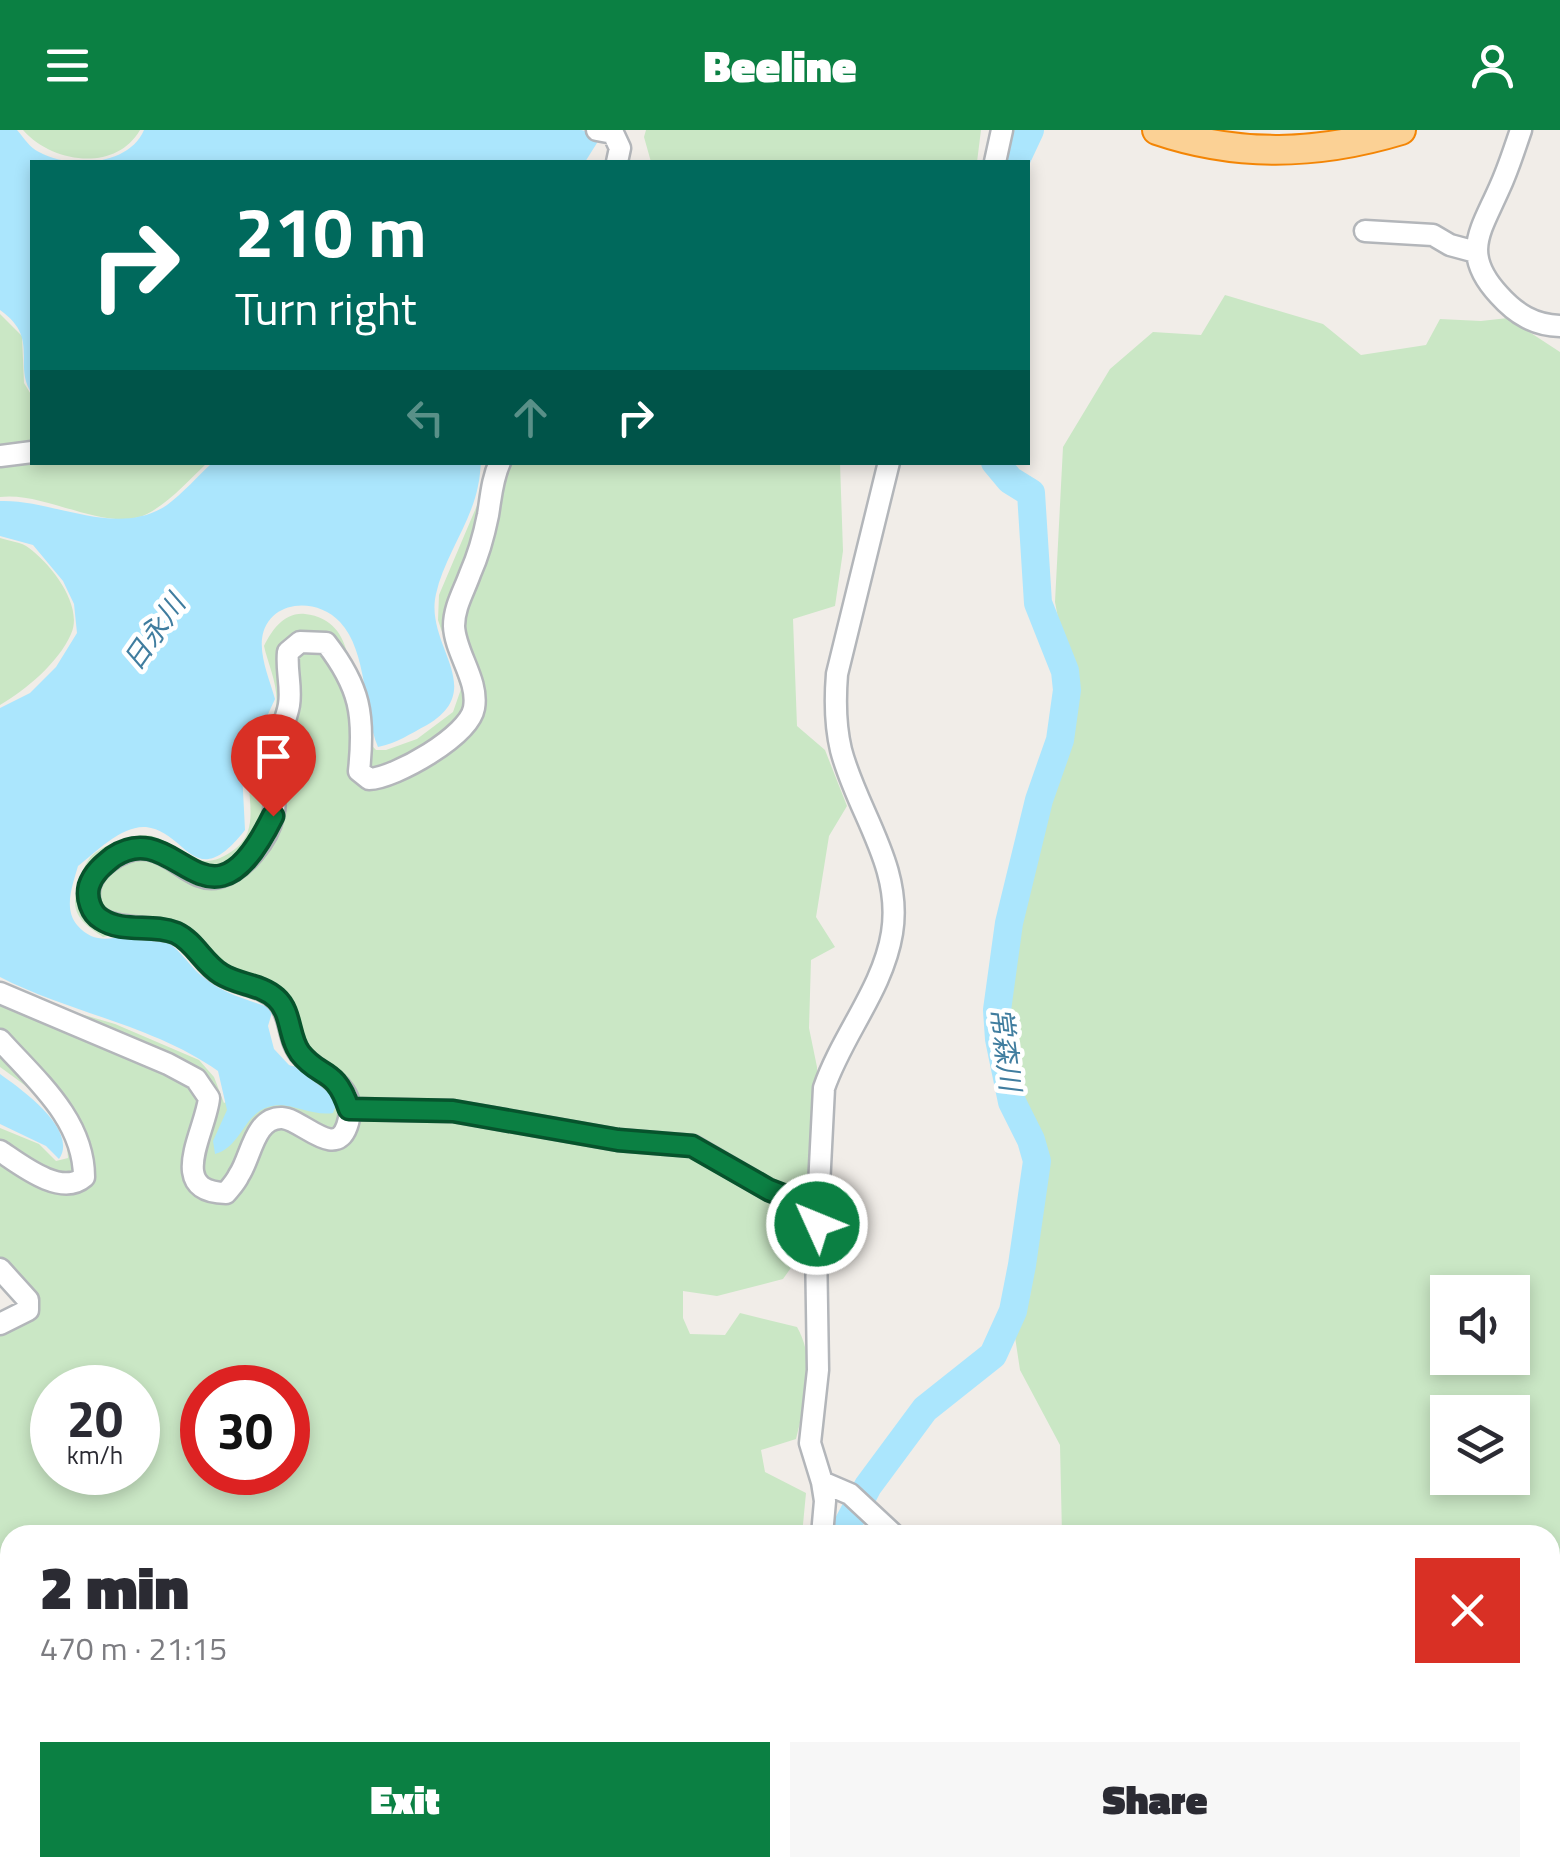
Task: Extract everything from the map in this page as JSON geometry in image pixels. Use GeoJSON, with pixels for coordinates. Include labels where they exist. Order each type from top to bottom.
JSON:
{"type":"FeatureCollection","features":[{"type":"Feature","properties":{"kind":"highway"},"geometry":{"type":"LineString","coordinates":[[1157,130],[1226,148],[1269,152],[1314,150],[1401,130]]}},
{"type":"Feature","properties":{"kind":"street"},"geometry":{"type":"LineString","coordinates":[[598,130],[612,134],[620,148],[617,160]]}},
{"type":"Feature","properties":{"kind":"street"},"geometry":{"type":"LineString","coordinates":[[996,160],[1002,130]]}},
{"type":"Feature","properties":{"kind":"street"},"geometry":{"type":"LineString","coordinates":[[1521,130],[1506,174],[1480,226],[1478,265],[1491,287],[1524,318],[1560,326]]}},
{"type":"Feature","properties":{"kind":"street"},"geometry":{"type":"LineString","coordinates":[[1365,231],[1433,235],[1450,245],[1476,252]]}},
{"type":"Feature","properties":{"kind":"street"},"geometry":{"type":"LineString","coordinates":[[0,456],[30,452]]}},
{"type":"Feature","properties":{"kind":"street"},"geometry":{"type":"LineString","coordinates":[[0,993],[196,1079],[210,1098],[190,1165],[195,1182],[212,1193],[226,1194],[241,1174],[256,1135],[269,1122],[282,1118],[330,1140],[340,1136],[347,1126],[349,1109],[334,1078],[302,1056],[276,997],[262,989],[238,984],[216,971],[193,945],[176,933],[144,926],[120,927],[100,919],[89,905],[89,886],[100,867],[120,852],[153,848],[202,877],[219,878],[237,868],[259,844],[273,816],[272,756],[291,692],[288,652],[300,642],[326,642],[347,670],[360,702],[359,770],[368,779],[396,772],[438,747],[463,726],[474,711],[474,694],[454,628],[456,607],[472,572],[499,465]]}},
{"type":"Feature","properties":{"kind":"street"},"geometry":{"type":"LineString","coordinates":[[823,1525],[825,1501],[810,1443],[818,1370],[818,1203],[824,1088],[832,1064],[879,974],[892,934],[894,903],[886,863],[842,750],[835,704],[837,674],[888,465]]}},
{"type":"Feature","properties":{"kind":"street"},"geometry":{"type":"LineString","coordinates":[[0,1040],[62,1110],[84,1158],[84,1178],[69,1184],[52,1181],[0,1152]]}},
{"type":"Feature","properties":{"kind":"street"},"geometry":{"type":"LineString","coordinates":[[349,1109],[453,1111],[618,1140],[692,1146],[769,1190],[818,1203]]}},
{"type":"Feature","properties":{"kind":"street"},"geometry":{"type":"LineString","coordinates":[[0,1269],[28,1300],[28,1310],[0,1324]]}},
{"type":"Feature","properties":{"kind":"street"},"geometry":{"type":"LineString","coordinates":[[822,1482],[850,1494],[883,1525]]}},
{"type":"Feature","properties":{"kind":"green space"},"geometry":{"type":"Polygon","coordinates":[[[23,130],[140,130],[115,153],[83,158],[50,150],[23,130]]]}},
{"type":"Feature","properties":{"kind":"green space"},"geometry":{"type":"Polygon","coordinates":[[[646,130],[981,130],[977,160],[650,160],[644,137],[646,130]]]}},
{"type":"Feature","properties":{"kind":"green space"},"geometry":{"type":"Polygon","coordinates":[[[1225,295],[1323,324],[1361,355],[1426,345],[1440,319],[1508,318],[1560,352],[1560,1525],[1062,1525],[1060,1445],[1020,1370],[1015,1337],[1030,1296],[1044,1162],[1039,1138],[1022,1102],[1010,1051],[1011,981],[1031,867],[1069,744],[1073,699],[1055,602],[1063,447],[1110,369],[1153,332],[1201,335],[1225,295]]]}},
{"type":"Feature","properties":{"kind":"green space"},"geometry":{"type":"Polygon","coordinates":[[[0,314],[22,336],[24,383],[30,393],[30,465],[205,465],[164,503],[131,519],[95,516],[36,500],[0,497],[0,314]]]}},
{"type":"Feature","properties":{"kind":"green space"},"geometry":{"type":"Polygon","coordinates":[[[494,465],[840,465],[843,551],[835,606],[793,619],[797,726],[825,750],[847,806],[829,836],[816,917],[835,947],[811,960],[809,1028],[818,1097],[811,1186],[793,1207],[806,1213],[805,1248],[783,1279],[717,1296],[683,1291],[683,1318],[690,1334],[725,1335],[740,1313],[797,1327],[808,1368],[796,1439],[761,1450],[765,1472],[806,1493],[803,1525],[0,1525],[0,1313],[17,1304],[10,1288],[0,1279],[0,1128],[39,1144],[56,1161],[68,1158],[62,1128],[55,1116],[36,1094],[0,1067],[0,987],[115,1024],[199,1060],[214,1077],[224,1103],[298,1064],[280,1038],[276,1006],[164,935],[132,930],[103,937],[78,914],[75,903],[79,880],[94,854],[127,838],[152,836],[190,857],[210,861],[235,849],[243,840],[250,820],[251,762],[277,699],[264,646],[275,628],[291,616],[305,614],[323,619],[335,628],[348,657],[358,729],[376,750],[417,739],[453,712],[461,689],[438,620],[439,595],[494,465]]]}},
{"type":"Feature","properties":{"kind":"green space"},"geometry":{"type":"Polygon","coordinates":[[[0,538],[26,546],[47,564],[69,599],[74,623],[66,644],[50,665],[0,705],[0,538]]]}},
{"type":"Feature","properties":{"kind":"water"},"geometry":{"type":"Polygon","coordinates":[[[0,130],[17,130],[39,152],[62,160],[30,160],[30,390],[24,372],[23,341],[12,321],[0,310],[0,130]]]}},
{"type":"Feature","properties":{"kind":"water"},"geometry":{"type":"Polygon","coordinates":[[[144,130],[581,130],[602,135],[586,160],[101,160],[125,151],[144,130]]]}},
{"type":"Feature","properties":{"kind":"water","name":"日永川"},"geometry":{"type":"Polygon","coordinates":[[[210,465],[481,465],[475,500],[436,594],[438,631],[454,681],[453,696],[445,711],[409,735],[378,747],[356,649],[340,622],[318,608],[294,606],[283,610],[273,616],[262,639],[275,699],[242,771],[245,830],[228,849],[214,858],[202,859],[160,831],[137,828],[110,840],[78,866],[70,896],[71,911],[85,933],[101,939],[142,934],[163,939],[211,983],[273,1009],[268,1026],[274,1049],[289,1065],[312,1072],[338,1100],[333,1113],[268,1107],[253,1117],[231,1145],[215,1154],[213,1141],[227,1110],[218,1071],[166,1042],[0,977],[0,708],[30,693],[56,667],[77,633],[74,604],[63,581],[33,545],[0,536],[0,501],[127,518],[147,515],[185,490],[210,465]]]}},
{"type":"Feature","properties":{"kind":"water"},"geometry":{"type":"Polygon","coordinates":[[[0,1074],[55,1123],[63,1148],[59,1159],[46,1146],[0,1124],[0,1074]]]}},
{"type":"Feature","properties":{"kind":"waterway","name":"常森川"},"geometry":{"type":"LineString","coordinates":[[1016,160],[1030,130]]}},
{"type":"Feature","properties":{"kind":"waterway","name":"常森川"},"geometry":{"type":"LineString","coordinates":[[847,1525],[868,1486],[925,1409],[993,1355],[1013,1311],[1037,1161],[1012,1102],[997,1010],[1009,923],[1039,800],[1060,740],[1067,690],[1065,671],[1038,603],[1031,493],[1010,480],[998,465]]}},
{"type":"Feature","properties":{"kind":"route"},"geometry":{"type":"LineString","coordinates":[[273,816],[259,844],[237,868],[219,878],[202,877],[153,848],[120,852],[100,867],[89,886],[89,905],[100,919],[120,927],[144,926],[176,933],[193,945],[216,971],[238,984],[262,989],[276,997],[302,1056],[334,1078],[349,1109],[453,1111],[618,1140],[692,1146],[769,1190],[818,1203],[817,1224]]}}]}
